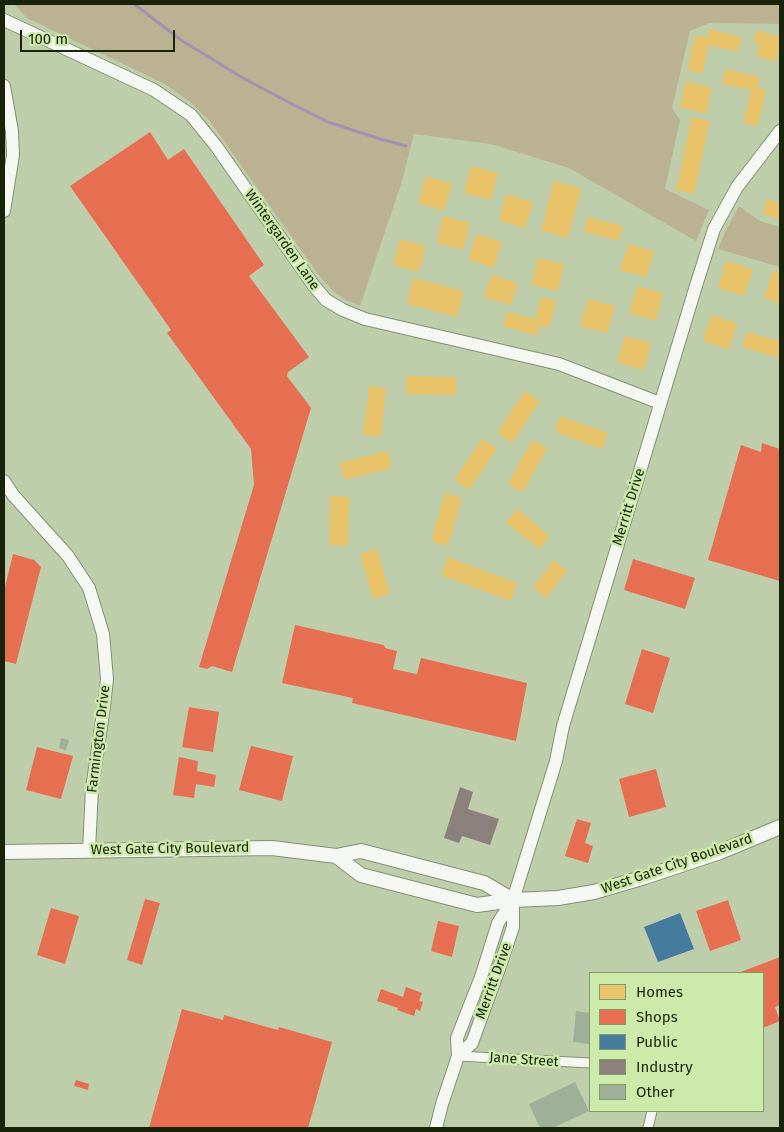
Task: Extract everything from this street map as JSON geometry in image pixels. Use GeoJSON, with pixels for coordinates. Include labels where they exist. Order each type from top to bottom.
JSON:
{"type":"FeatureCollection","features":[{"type":"Feature","properties":{"kind":"main road","name":"West Gate City Boulevard"},"geometry":{"type":"LineString","coordinates":[[336,856],[361,875],[477,905],[513,900],[558,898],[595,891],[645,877],[720,852],[780,828]]}},
{"type":"Feature","properties":{"kind":"main road","name":"West Gate City Boulevard"},"geometry":{"type":"LineString","coordinates":[[4,852],[272,848],[336,856],[361,851],[484,883],[513,900]]}},
{"type":"Feature","properties":{"kind":"street","name":"Wintergarden Lane"},"geometry":{"type":"LineString","coordinates":[[4,20],[154,90],[191,115],[216,146],[314,286],[326,300],[343,310],[365,319],[559,364],[660,403]]}},
{"type":"Feature","properties":{"kind":"street"},"geometry":{"type":"LineString","coordinates":[[4,86],[12,131],[13,155],[4,211]]}},
{"type":"Feature","properties":{"kind":"street","name":"Merritt Drive"},"geometry":{"type":"LineString","coordinates":[[436,1128],[458,1056],[457,1038],[481,977],[498,923],[513,900],[556,761],[565,718],[714,229],[738,187],[780,131]]}},
{"type":"Feature","properties":{"kind":"street","name":"Farmington Drive"},"geometry":{"type":"LineString","coordinates":[[4,481],[72,563],[89,588],[103,634],[107,679],[92,789],[89,850]]}},
{"type":"Feature","properties":{"kind":"street","name":"Jane Street"},"geometry":{"type":"LineString","coordinates":[[458,1056],[589,1064]]}},
{"type":"Feature","properties":{"kind":"street"},"geometry":{"type":"LineString","coordinates":[[648,1128],[652,1112]]}},
{"type":"Feature","properties":{"kind":"shaded area"},"geometry":{"type":"Polygon","coordinates":[[[14,4],[780,4],[780,24],[709,23],[690,31],[672,108],[680,120],[665,189],[709,210],[696,241],[569,168],[491,144],[414,134],[402,181],[360,306],[346,300],[332,290],[318,274],[209,120],[189,101],[163,83],[27,18],[14,4]]]}},
{"type":"Feature","properties":{"kind":"shaded area"},"geometry":{"type":"Polygon","coordinates":[[[739,206],[760,221],[780,227],[780,267],[718,249],[739,206]]]}},
{"type":"Feature","properties":{"kind":"building: Homes"},"geometry":{"type":"Polygon","coordinates":[[[709,29],[741,37],[738,52],[709,45],[702,74],[687,70],[695,35],[707,38],[709,29]]]}},
{"type":"Feature","properties":{"kind":"building: Homes"},"geometry":{"type":"Polygon","coordinates":[[[757,30],[780,37],[775,62],[756,56],[760,45],[753,43],[757,30]]]}},
{"type":"Feature","properties":{"kind":"building: Homes"},"geometry":{"type":"Polygon","coordinates":[[[725,69],[760,77],[757,87],[766,90],[758,126],[743,123],[751,90],[722,84],[725,69]]]}},
{"type":"Feature","properties":{"kind":"building: Homes"},"geometry":{"type":"Polygon","coordinates":[[[686,81],[712,88],[706,114],[679,107],[686,81]]]}},
{"type":"Feature","properties":{"kind":"building: Homes"},"geometry":{"type":"Polygon","coordinates":[[[692,117],[710,121],[694,194],[676,190],[692,117]]]}},
{"type":"Feature","properties":{"kind":"building: Homes"},"geometry":{"type":"Polygon","coordinates":[[[471,166],[498,173],[491,200],[464,193],[471,166]]]}},
{"type":"Feature","properties":{"kind":"building: Homes"},"geometry":{"type":"Polygon","coordinates":[[[426,176],[452,184],[444,211],[418,203],[426,176]]]}},
{"type":"Feature","properties":{"kind":"building: Homes"},"geometry":{"type":"Polygon","coordinates":[[[554,181],[581,188],[568,238],[541,231],[554,181]]]}},
{"type":"Feature","properties":{"kind":"building: Homes"},"geometry":{"type":"Polygon","coordinates":[[[506,194],[533,202],[525,228],[499,221],[506,194]]]}},
{"type":"Feature","properties":{"kind":"building: Homes"},"geometry":{"type":"Polygon","coordinates":[[[767,199],[780,203],[780,220],[763,214],[767,199]]]}},
{"type":"Feature","properties":{"kind":"building: Homes"},"geometry":{"type":"Polygon","coordinates":[[[443,216],[470,223],[463,250],[437,243],[443,216]]]}},
{"type":"Feature","properties":{"kind":"building: Homes"},"geometry":{"type":"Polygon","coordinates":[[[587,217],[623,226],[619,241],[584,232],[587,217]]]}},
{"type":"Feature","properties":{"kind":"building: Homes"},"geometry":{"type":"Polygon","coordinates":[[[476,234],[502,242],[494,268],[468,260],[476,234]]]}},
{"type":"Feature","properties":{"kind":"building: Homes"},"geometry":{"type":"Polygon","coordinates":[[[400,239],[426,246],[419,272],[393,265],[400,239]]]}},
{"type":"Feature","properties":{"kind":"building: Homes"},"geometry":{"type":"Polygon","coordinates":[[[628,244],[654,251],[647,277],[620,270],[628,244]]]}},
{"type":"Feature","properties":{"kind":"building: Homes"},"geometry":{"type":"Polygon","coordinates":[[[538,258],[564,264],[558,291],[531,285],[538,258]]]}},
{"type":"Feature","properties":{"kind":"building: Homes"},"geometry":{"type":"Polygon","coordinates":[[[726,261],[753,269],[745,296],[718,288],[726,261]]]}},
{"type":"Feature","properties":{"kind":"building: Homes"},"geometry":{"type":"Polygon","coordinates":[[[772,271],[780,273],[780,303],[764,298],[772,271]]]}},
{"type":"Feature","properties":{"kind":"building: Homes"},"geometry":{"type":"Polygon","coordinates":[[[491,275],[518,283],[511,305],[484,297],[491,275]]]}},
{"type":"Feature","properties":{"kind":"building: Homes"},"geometry":{"type":"Polygon","coordinates":[[[413,278],[464,291],[457,317],[407,304],[413,278]]]}},
{"type":"Feature","properties":{"kind":"building: Homes"},"geometry":{"type":"Polygon","coordinates":[[[637,286],[663,293],[656,321],[629,313],[637,286]]]}},
{"type":"Feature","properties":{"kind":"building: Homes"},"geometry":{"type":"Polygon","coordinates":[[[541,297],[556,301],[549,328],[540,325],[537,336],[503,326],[507,312],[535,319],[541,297]]]}},
{"type":"Feature","properties":{"kind":"building: Homes"},"geometry":{"type":"Polygon","coordinates":[[[588,299],[615,306],[607,333],[580,326],[588,299]]]}},
{"type":"Feature","properties":{"kind":"building: Homes"},"geometry":{"type":"Polygon","coordinates":[[[711,315],[737,323],[729,349],[703,341],[711,315]]]}},
{"type":"Feature","properties":{"kind":"building: Homes"},"geometry":{"type":"Polygon","coordinates":[[[746,332],[780,341],[780,358],[742,347],[746,332]]]}},
{"type":"Feature","properties":{"kind":"building: Homes"},"geometry":{"type":"Polygon","coordinates":[[[625,336],[651,343],[644,370],[617,362],[625,336]]]}},
{"type":"Feature","properties":{"kind":"building: Homes"},"geometry":{"type":"Polygon","coordinates":[[[406,376],[456,377],[456,395],[406,394],[406,376]]]}},
{"type":"Feature","properties":{"kind":"building: Homes"},"geometry":{"type":"Polygon","coordinates":[[[369,386],[386,388],[381,437],[363,435],[369,386]]]}},
{"type":"Feature","properties":{"kind":"building: Homes"},"geometry":{"type":"Polygon","coordinates":[[[525,391],[540,401],[512,443],[497,433],[525,391]]]}},
{"type":"Feature","properties":{"kind":"building: Homes"},"geometry":{"type":"Polygon","coordinates":[[[560,416],[608,433],[602,449],[555,432],[560,416]]]}},
{"type":"Feature","properties":{"kind":"building: Homes"},"geometry":{"type":"Polygon","coordinates":[[[482,439],[497,449],[469,490],[454,480],[482,439]]]}},
{"type":"Feature","properties":{"kind":"building: Homes"},"geometry":{"type":"Polygon","coordinates":[[[532,440],[547,448],[523,493],[508,484],[532,440]]]}},
{"type":"Feature","properties":{"kind":"building: Homes"},"geometry":{"type":"Polygon","coordinates":[[[388,451],[392,468],[344,480],[339,463],[388,451]]]}},
{"type":"Feature","properties":{"kind":"building: Homes"},"geometry":{"type":"Polygon","coordinates":[[[445,493],[462,498],[448,546],[431,541],[445,493]]]}},
{"type":"Feature","properties":{"kind":"building: Homes"},"geometry":{"type":"Polygon","coordinates":[[[330,496],[349,497],[348,546],[329,545],[330,496]]]}},
{"type":"Feature","properties":{"kind":"building: Homes"},"geometry":{"type":"Polygon","coordinates":[[[517,509],[550,536],[540,549],[506,523],[517,509]]]}},
{"type":"Feature","properties":{"kind":"building: Homes"},"geometry":{"type":"Polygon","coordinates":[[[377,549],[390,593],[373,599],[360,554],[377,549]]]}},
{"type":"Feature","properties":{"kind":"building: Homes"},"geometry":{"type":"Polygon","coordinates":[[[448,557],[517,583],[511,601],[441,575],[448,557]]]}},
{"type":"Feature","properties":{"kind":"building: Homes"},"geometry":{"type":"Polygon","coordinates":[[[553,560],[567,570],[547,598],[533,588],[553,560]]]}},
{"type":"Feature","properties":{"kind":"building: Shops"},"geometry":{"type":"Polygon","coordinates":[[[150,132],[168,160],[184,149],[264,265],[249,276],[309,357],[288,372],[287,376],[311,408],[232,672],[212,666],[207,669],[199,667],[254,485],[251,449],[167,333],[171,330],[70,186],[150,132]]]}},
{"type":"Feature","properties":{"kind":"building: Shops"},"geometry":{"type":"Polygon","coordinates":[[[762,443],[780,449],[780,581],[708,560],[741,445],[761,452],[762,443]]]}},
{"type":"Feature","properties":{"kind":"building: Shops"},"geometry":{"type":"Polygon","coordinates":[[[13,554],[34,560],[41,567],[16,664],[4,661],[4,591],[13,554]]]}},
{"type":"Feature","properties":{"kind":"building: Shops"},"geometry":{"type":"Polygon","coordinates":[[[633,559],[695,578],[685,609],[624,590],[633,559]]]}},
{"type":"Feature","properties":{"kind":"building: Shops"},"geometry":{"type":"Polygon","coordinates":[[[295,625],[384,645],[385,648],[397,651],[393,669],[417,674],[421,658],[527,683],[516,741],[352,703],[353,698],[282,683],[295,625]]]}},
{"type":"Feature","properties":{"kind":"building: Shops"},"geometry":{"type":"Polygon","coordinates":[[[642,649],[670,658],[653,713],[625,704],[642,649]]]}},
{"type":"Feature","properties":{"kind":"building: Shops"},"geometry":{"type":"Polygon","coordinates":[[[189,707],[219,712],[213,752],[182,747],[189,707]]]}},
{"type":"Feature","properties":{"kind":"building: Shops"},"geometry":{"type":"Polygon","coordinates":[[[251,746],[293,756],[282,801],[239,790],[251,746]]]}},
{"type":"Feature","properties":{"kind":"building: Shops"},"geometry":{"type":"Polygon","coordinates":[[[37,747],[73,756],[61,799],[26,790],[37,747]]]}},
{"type":"Feature","properties":{"kind":"building: Shops"},"geometry":{"type":"Polygon","coordinates":[[[179,757],[198,761],[197,771],[216,775],[214,787],[196,784],[194,798],[173,795],[179,757]]]}},
{"type":"Feature","properties":{"kind":"building: Shops"},"geometry":{"type":"Polygon","coordinates":[[[656,769],[666,807],[629,817],[619,779],[656,769]]]}},
{"type":"Feature","properties":{"kind":"building: Shops"},"geometry":{"type":"Polygon","coordinates":[[[577,819],[591,823],[585,843],[593,846],[588,863],[565,856],[577,819]]]}},
{"type":"Feature","properties":{"kind":"building: Shops"},"geometry":{"type":"Polygon","coordinates":[[[145,899],[160,903],[142,965],[127,960],[145,899]]]}},
{"type":"Feature","properties":{"kind":"building: Shops"},"geometry":{"type":"Polygon","coordinates":[[[728,900],[741,940],[710,951],[696,911],[728,900]]]}},
{"type":"Feature","properties":{"kind":"building: Shops"},"geometry":{"type":"Polygon","coordinates":[[[51,908],[79,916],[65,964],[37,955],[51,908]]]}},
{"type":"Feature","properties":{"kind":"building: Shops"},"geometry":{"type":"Polygon","coordinates":[[[438,921],[459,926],[452,957],[431,951],[438,921]]]}},
{"type":"Feature","properties":{"kind":"building: Shops"},"geometry":{"type":"Polygon","coordinates":[[[780,957],[780,1005],[775,1007],[780,1021],[764,1028],[764,972],[741,972],[780,957]]]}},
{"type":"Feature","properties":{"kind":"building: Shops"},"geometry":{"type":"Polygon","coordinates":[[[406,987],[422,993],[419,1001],[423,1002],[420,1011],[416,1009],[414,1016],[377,1001],[381,989],[403,997],[406,987]]]}},
{"type":"Feature","properties":{"kind":"building: Shops"},"geometry":{"type":"Polygon","coordinates":[[[182,1009],[223,1020],[224,1015],[278,1030],[279,1027],[332,1042],[308,1128],[149,1128],[182,1009]]]}},
{"type":"Feature","properties":{"kind":"building: Shops"},"geometry":{"type":"Polygon","coordinates":[[[76,1080],[89,1084],[88,1090],[74,1086],[76,1080]]]}},
{"type":"Feature","properties":{"kind":"building: Public"},"geometry":{"type":"Polygon","coordinates":[[[680,913],[694,949],[658,962],[644,927],[680,913]]]}},
{"type":"Feature","properties":{"kind":"building: Industry"},"geometry":{"type":"Polygon","coordinates":[[[460,787],[473,792],[468,809],[499,819],[490,845],[462,836],[459,843],[444,838],[460,787]]]}},
{"type":"Feature","properties":{"kind":"building: Other"},"geometry":{"type":"Polygon","coordinates":[[[61,738],[69,740],[66,750],[59,748],[61,738]]]}},
{"type":"Feature","properties":{"kind":"building: Other"},"geometry":{"type":"Polygon","coordinates":[[[576,1011],[589,1013],[589,1044],[573,1042],[576,1011]]]}},
{"type":"Feature","properties":{"kind":"building: Other"},"geometry":{"type":"Polygon","coordinates":[[[575,1082],[589,1111],[553,1128],[540,1128],[529,1104],[575,1082]]]}},
{"type":"Feature","properties":{"kind":"waterway"},"geometry":{"type":"LineString","coordinates":[[134,4],[181,40],[243,78],[290,103],[328,122],[406,146]]}}]}
